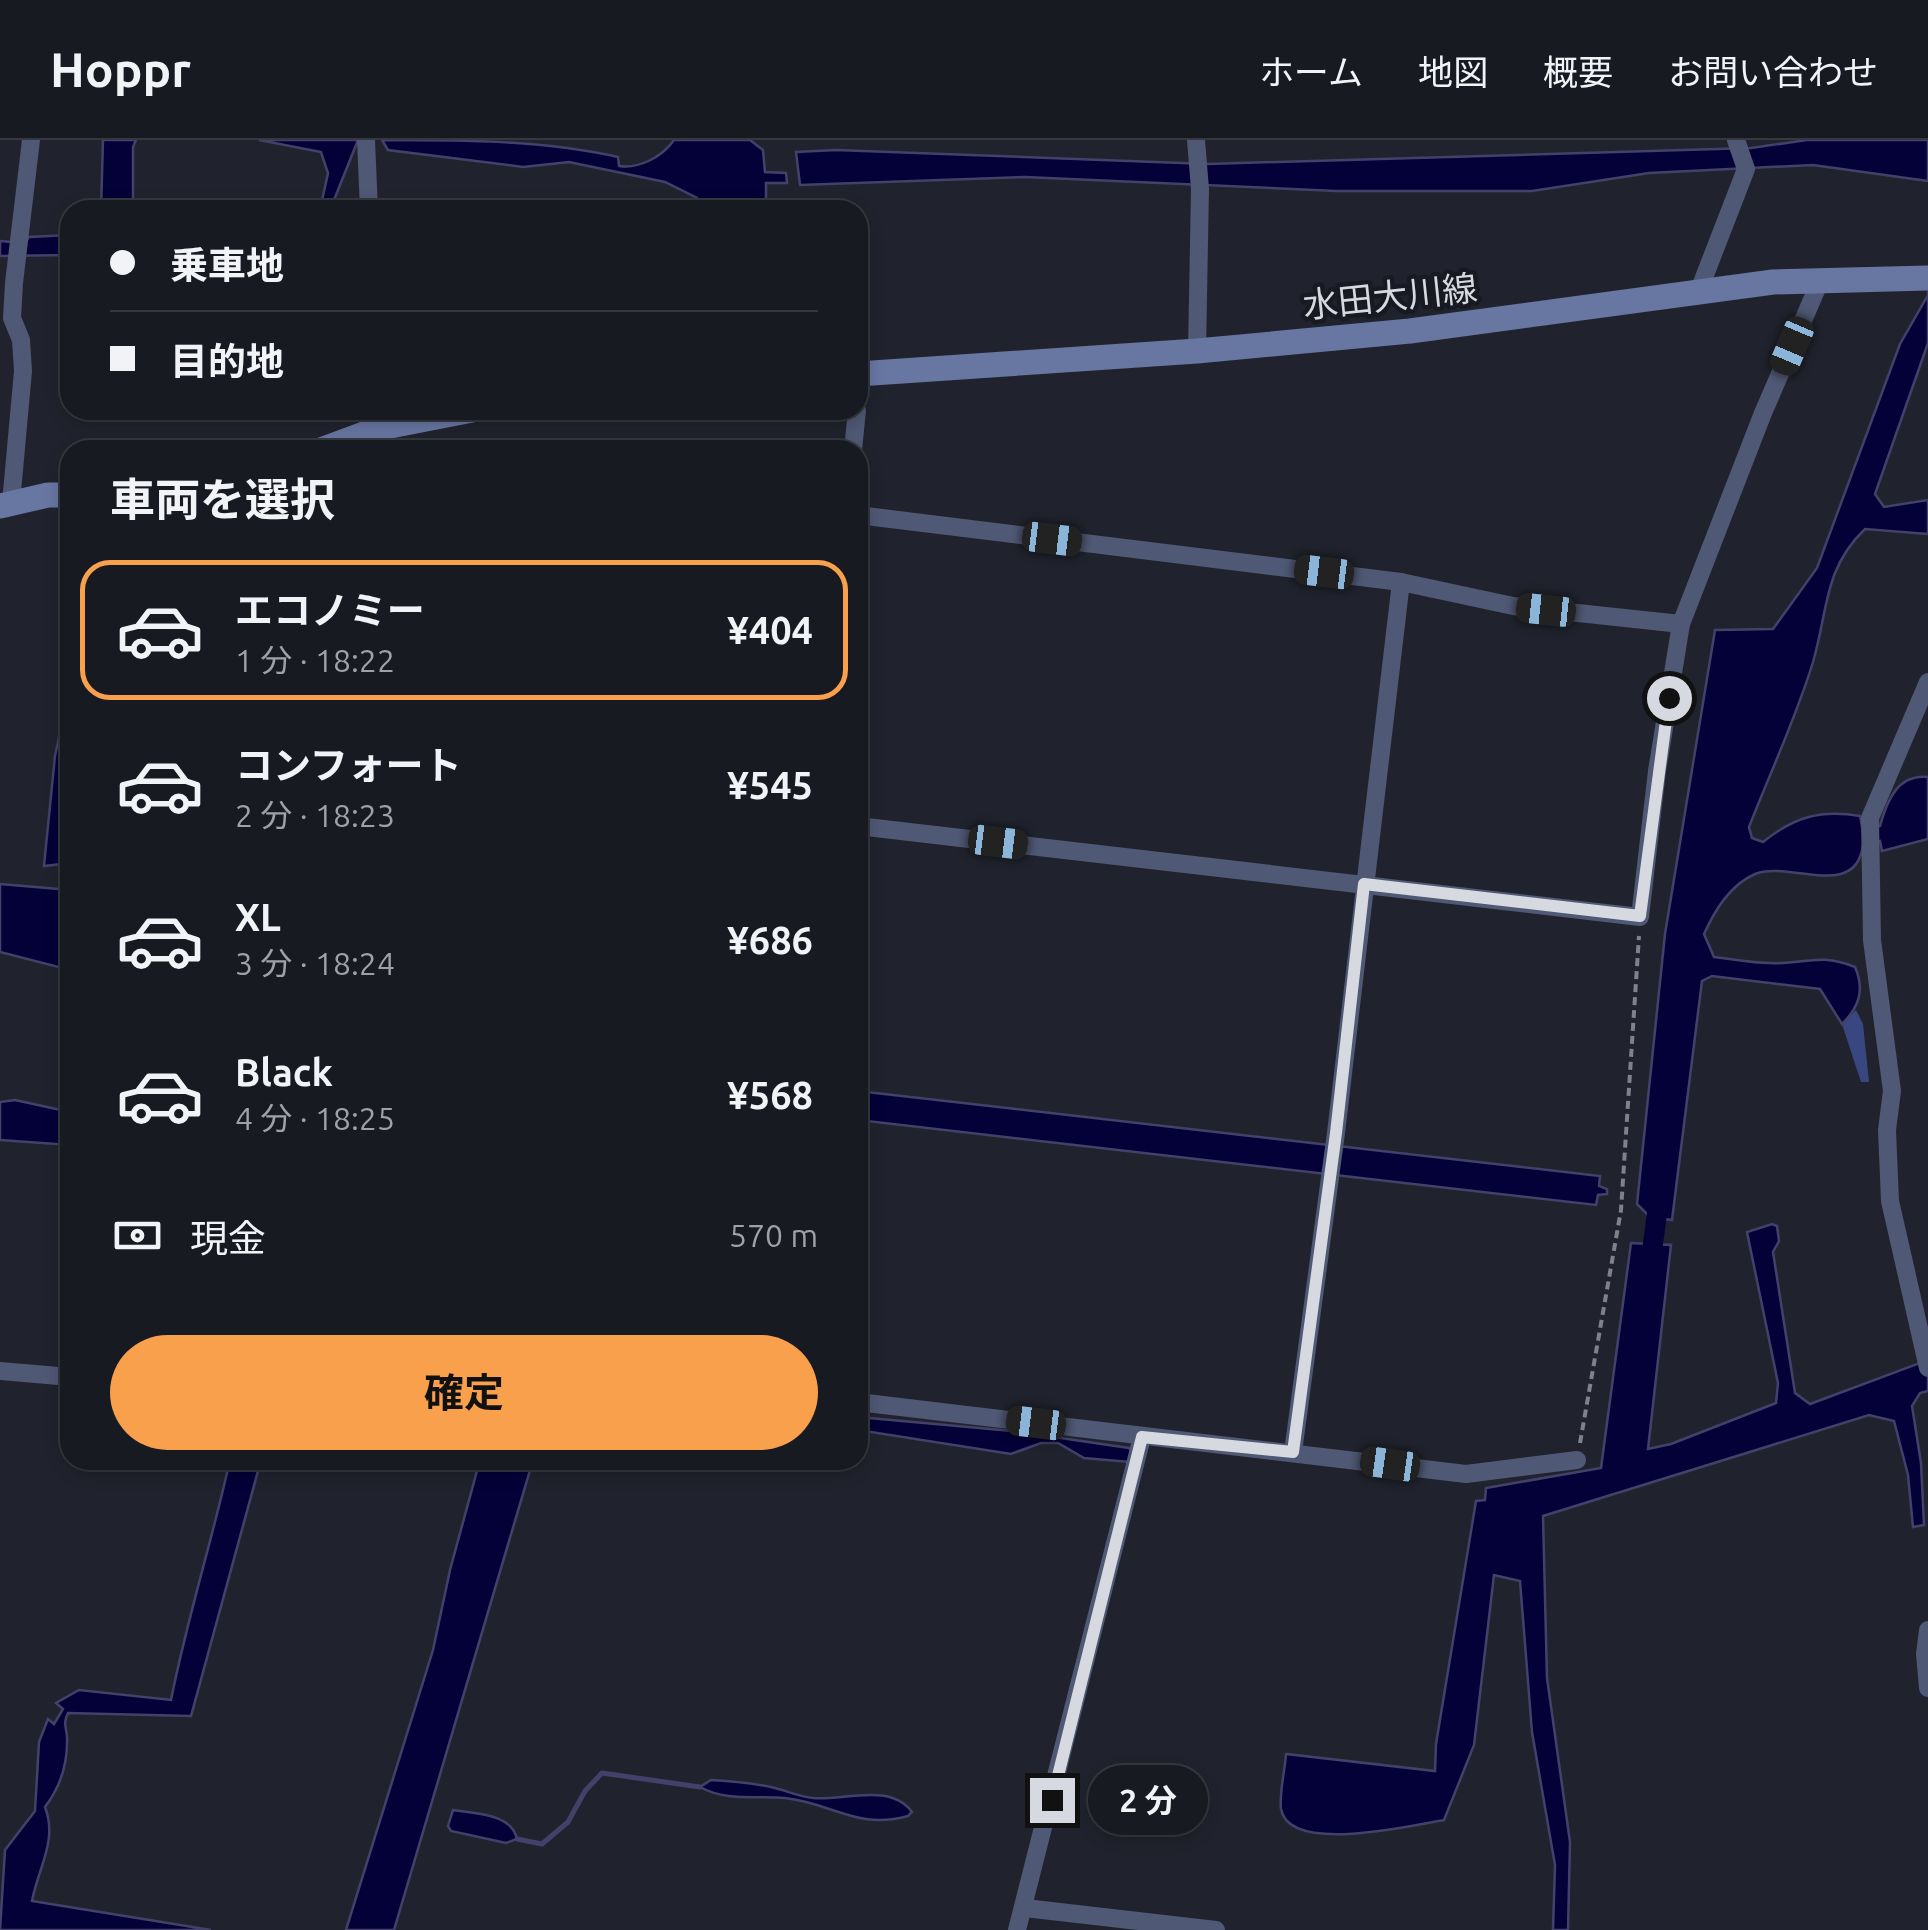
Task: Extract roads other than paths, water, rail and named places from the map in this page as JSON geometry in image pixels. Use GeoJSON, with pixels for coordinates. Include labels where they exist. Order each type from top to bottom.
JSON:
{"type":"FeatureCollection","features":[{"type":"Feature","properties":{"kind":"main road","name":"水田大川線"},"geometry":{"type":"LineString","coordinates":[[868,373],[1196,351],[1500,321],[1821,279],[1926,278]]}},
{"type":"Feature","properties":{"kind":"main road"},"geometry":{"type":"LineString","coordinates":[[340,440],[378,420]]}},
{"type":"Feature","properties":{"kind":"main road"},"geometry":{"type":"LineString","coordinates":[[6,504],[60,496]]}},
{"type":"Feature","properties":{"kind":"street"},"geometry":{"type":"LineString","coordinates":[[6,504],[23,371],[21,340],[12,318],[13,300],[32,140]]}},
{"type":"Feature","properties":{"kind":"street"},"geometry":{"type":"LineString","coordinates":[[366,140],[369,200]]}},
{"type":"Feature","properties":{"kind":"street"},"geometry":{"type":"LineString","coordinates":[[1196,140],[1200,189],[1196,351]]}},
{"type":"Feature","properties":{"kind":"street"},"geometry":{"type":"LineString","coordinates":[[1698,293],[1746,168],[1738,144]]}},
{"type":"Feature","properties":{"kind":"street"},"geometry":{"type":"LineString","coordinates":[[868,827],[1640,916],[1657,771],[1681,624],[1763,413],[1821,279]]}},
{"type":"Feature","properties":{"kind":"street"},"geometry":{"type":"LineString","coordinates":[[868,516],[1401,582],[1513,606],[1681,624]]}},
{"type":"Feature","properties":{"kind":"street"},"geometry":{"type":"LineString","coordinates":[[1293,1452],[1336,1133],[1401,582]]}},
{"type":"Feature","properties":{"kind":"street"},"geometry":{"type":"LineString","coordinates":[[1928,682],[1870,818],[1874,860],[1872,940],[1892,1091],[1887,1130],[1890,1201],[1928,1368]]}},
{"type":"Feature","properties":{"kind":"street"},"geometry":{"type":"LineString","coordinates":[[0,1371],[60,1376]]}},
{"type":"Feature","properties":{"kind":"street"},"geometry":{"type":"LineString","coordinates":[[868,1403],[1466,1474],[1577,1460]]}},
{"type":"Feature","properties":{"kind":"street"},"geometry":{"type":"LineString","coordinates":[[1016,1930],[1025,1908],[1142,1437]]}},
{"type":"Feature","properties":{"kind":"street"},"geometry":{"type":"LineString","coordinates":[[1928,1630],[1928,1688]]}},
{"type":"Feature","properties":{"kind":"street"},"geometry":{"type":"LineString","coordinates":[[1025,1908],[1216,1930]]}},
{"type":"Feature","properties":{"kind":"waterway"},"geometry":{"type":"LineString","coordinates":[[1650,1266],[1660,1191]]}},
{"type":"Feature","properties":{"kind":"waterway"},"geometry":{"type":"LineString","coordinates":[[517,1839],[542,1844],[568,1822],[585,1791],[602,1773],[700,1787]]}}]}
